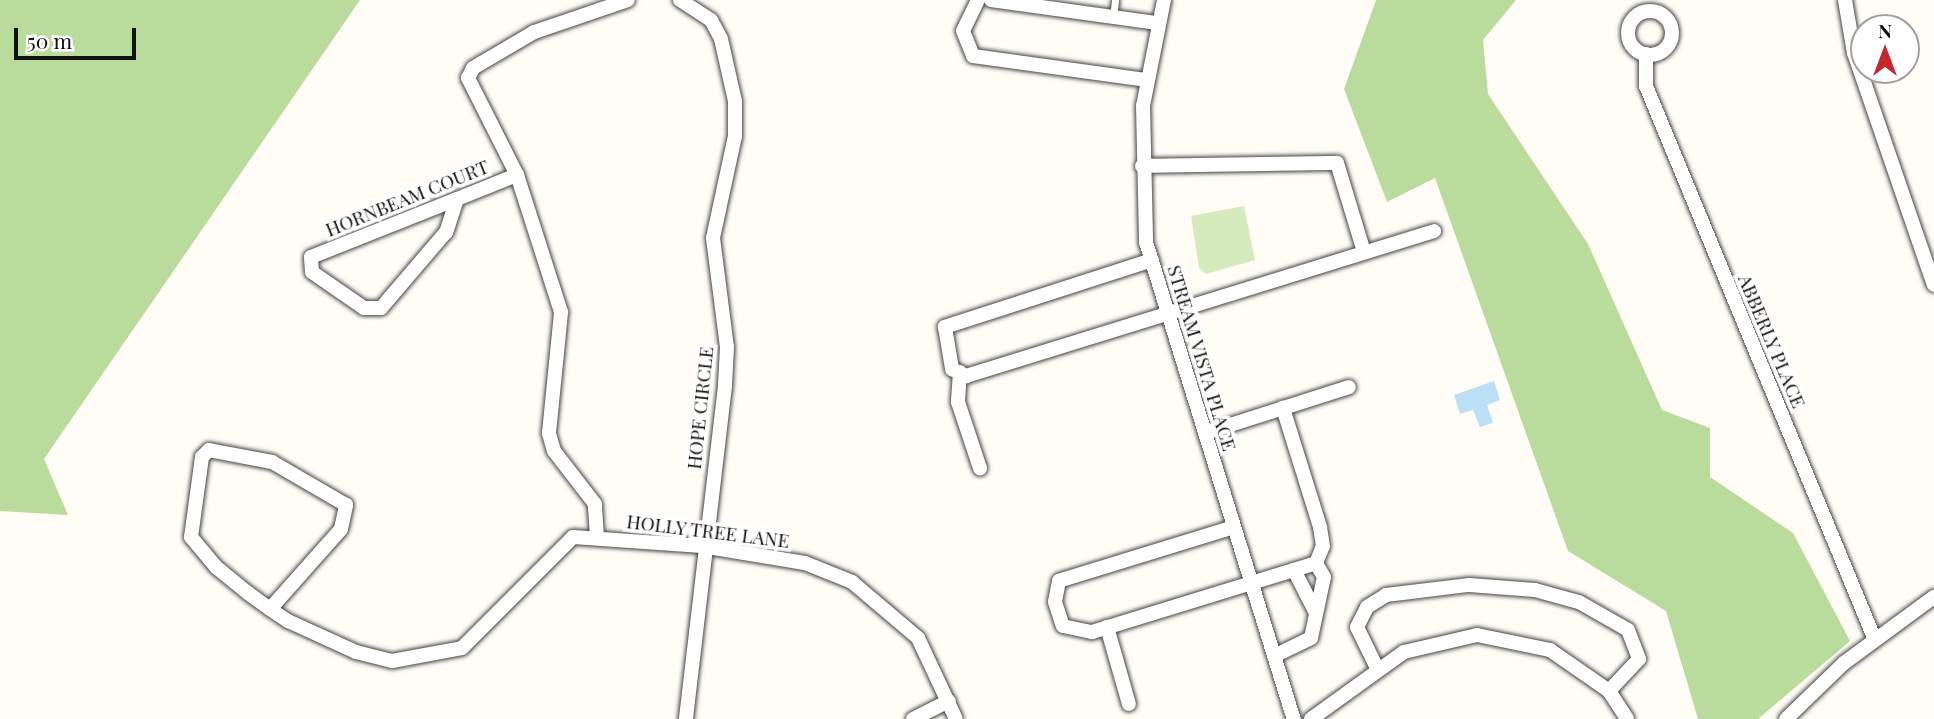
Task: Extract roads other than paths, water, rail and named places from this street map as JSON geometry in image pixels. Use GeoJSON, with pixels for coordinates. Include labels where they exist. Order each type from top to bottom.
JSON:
{"type":"FeatureCollection","features":[{"type":"Feature","properties":{"kind":"street"},"geometry":{"type":"LineString","coordinates":[[597,536],[595,504],[554,451],[549,433],[561,312],[517,175],[471,90],[470,72],[534,33],[628,0]]}},
{"type":"Feature","properties":{"kind":"street","name":"HOPE CIRCLE"},"geometry":{"type":"LineString","coordinates":[[680,0],[711,20],[722,39],[735,101],[735,136],[713,238],[727,347],[702,546],[686,719]]}},
{"type":"Feature","properties":{"kind":"street"},"geometry":{"type":"LineString","coordinates":[[978,0],[963,31],[973,56],[1147,80]]}},
{"type":"Feature","properties":{"kind":"street"},"geometry":{"type":"LineString","coordinates":[[991,0],[1157,23]]}},
{"type":"Feature","properties":{"kind":"street","name":"STREAM VISTA PLACE"},"geometry":{"type":"LineString","coordinates":[[1164,0],[1147,80],[1142,166],[1152,260],[1294,719]]}},
{"type":"Feature","properties":{"kind":"street"},"geometry":{"type":"LineString","coordinates":[[1845,0],[1854,53],[1934,285]]}},
{"type":"Feature","properties":{"kind":"street","name":"ABBERLY PLACE"},"geometry":{"type":"LineString","coordinates":[[1646,54],[1646,86],[1875,640]]}},
{"type":"Feature","properties":{"kind":"street"},"geometry":{"type":"LineString","coordinates":[[1142,166],[1337,163],[1364,251]]}},
{"type":"Feature","properties":{"kind":"street","name":"HORNBEAM COURT"},"geometry":{"type":"LineString","coordinates":[[457,199],[446,232],[381,308],[364,308],[318,280],[311,257],[517,175]]}},
{"type":"Feature","properties":{"kind":"street"},"geometry":{"type":"LineString","coordinates":[[960,372],[1168,313],[1434,231]]}},
{"type":"Feature","properties":{"kind":"street"},"geometry":{"type":"LineString","coordinates":[[980,468],[958,402],[960,372],[943,345],[945,327],[1152,260]]}},
{"type":"Feature","properties":{"kind":"street"},"geometry":{"type":"LineString","coordinates":[[1205,433],[1349,387]]}},
{"type":"Feature","properties":{"kind":"street"},"geometry":{"type":"LineString","coordinates":[[1234,527],[1059,581],[1055,602],[1063,626],[1076,633],[1107,627],[1316,563],[1323,546],[1320,527],[1283,408]]}},
{"type":"Feature","properties":{"kind":"street","name":"HOLLY TREE LANE"},"geometry":{"type":"LineString","coordinates":[[270,609],[341,529],[347,513],[338,496],[272,462],[209,450],[199,470],[191,537],[216,567],[270,609],[356,652],[392,661],[427,656],[471,643],[563,542],[597,536],[702,546],[805,564],[852,582],[918,638],[956,719]]}},
{"type":"Feature","properties":{"kind":"street"},"geometry":{"type":"LineString","coordinates":[[1274,656],[1311,638],[1324,577],[1316,563]]}},
{"type":"Feature","properties":{"kind":"street"},"geometry":{"type":"LineString","coordinates":[[1294,570],[1315,611]]}},
{"type":"Feature","properties":{"kind":"street"},"geometry":{"type":"LineString","coordinates":[[1376,666],[1357,627],[1367,607],[1386,595],[1469,585],[1535,590],[1579,602],[1628,630],[1639,659],[1609,691]]}},
{"type":"Feature","properties":{"kind":"street"},"geometry":{"type":"LineString","coordinates":[[1786,719],[1875,640],[1934,597]]}},
{"type":"Feature","properties":{"kind":"street"},"geometry":{"type":"LineString","coordinates":[[1107,627],[1129,704]]}},
{"type":"Feature","properties":{"kind":"street"},"geometry":{"type":"LineString","coordinates":[[1311,719],[1376,666],[1446,640],[1507,637],[1550,650],[1609,691],[1627,719]]}},
{"type":"Feature","properties":{"kind":"street"},"geometry":{"type":"LineString","coordinates":[[913,719],[949,701]]}},
{"type":"Feature","properties":{"kind":"lane"},"geometry":{"type":"LineString","coordinates":[[1113,17],[1115,0]]}},
{"type":"Feature","properties":{"kind":"water"},"geometry":{"type":"Polygon","coordinates":[[[1494,381],[1500,400],[1487,405],[1493,423],[1480,427],[1473,410],[1460,414],[1454,395],[1494,381]]]}}]}
